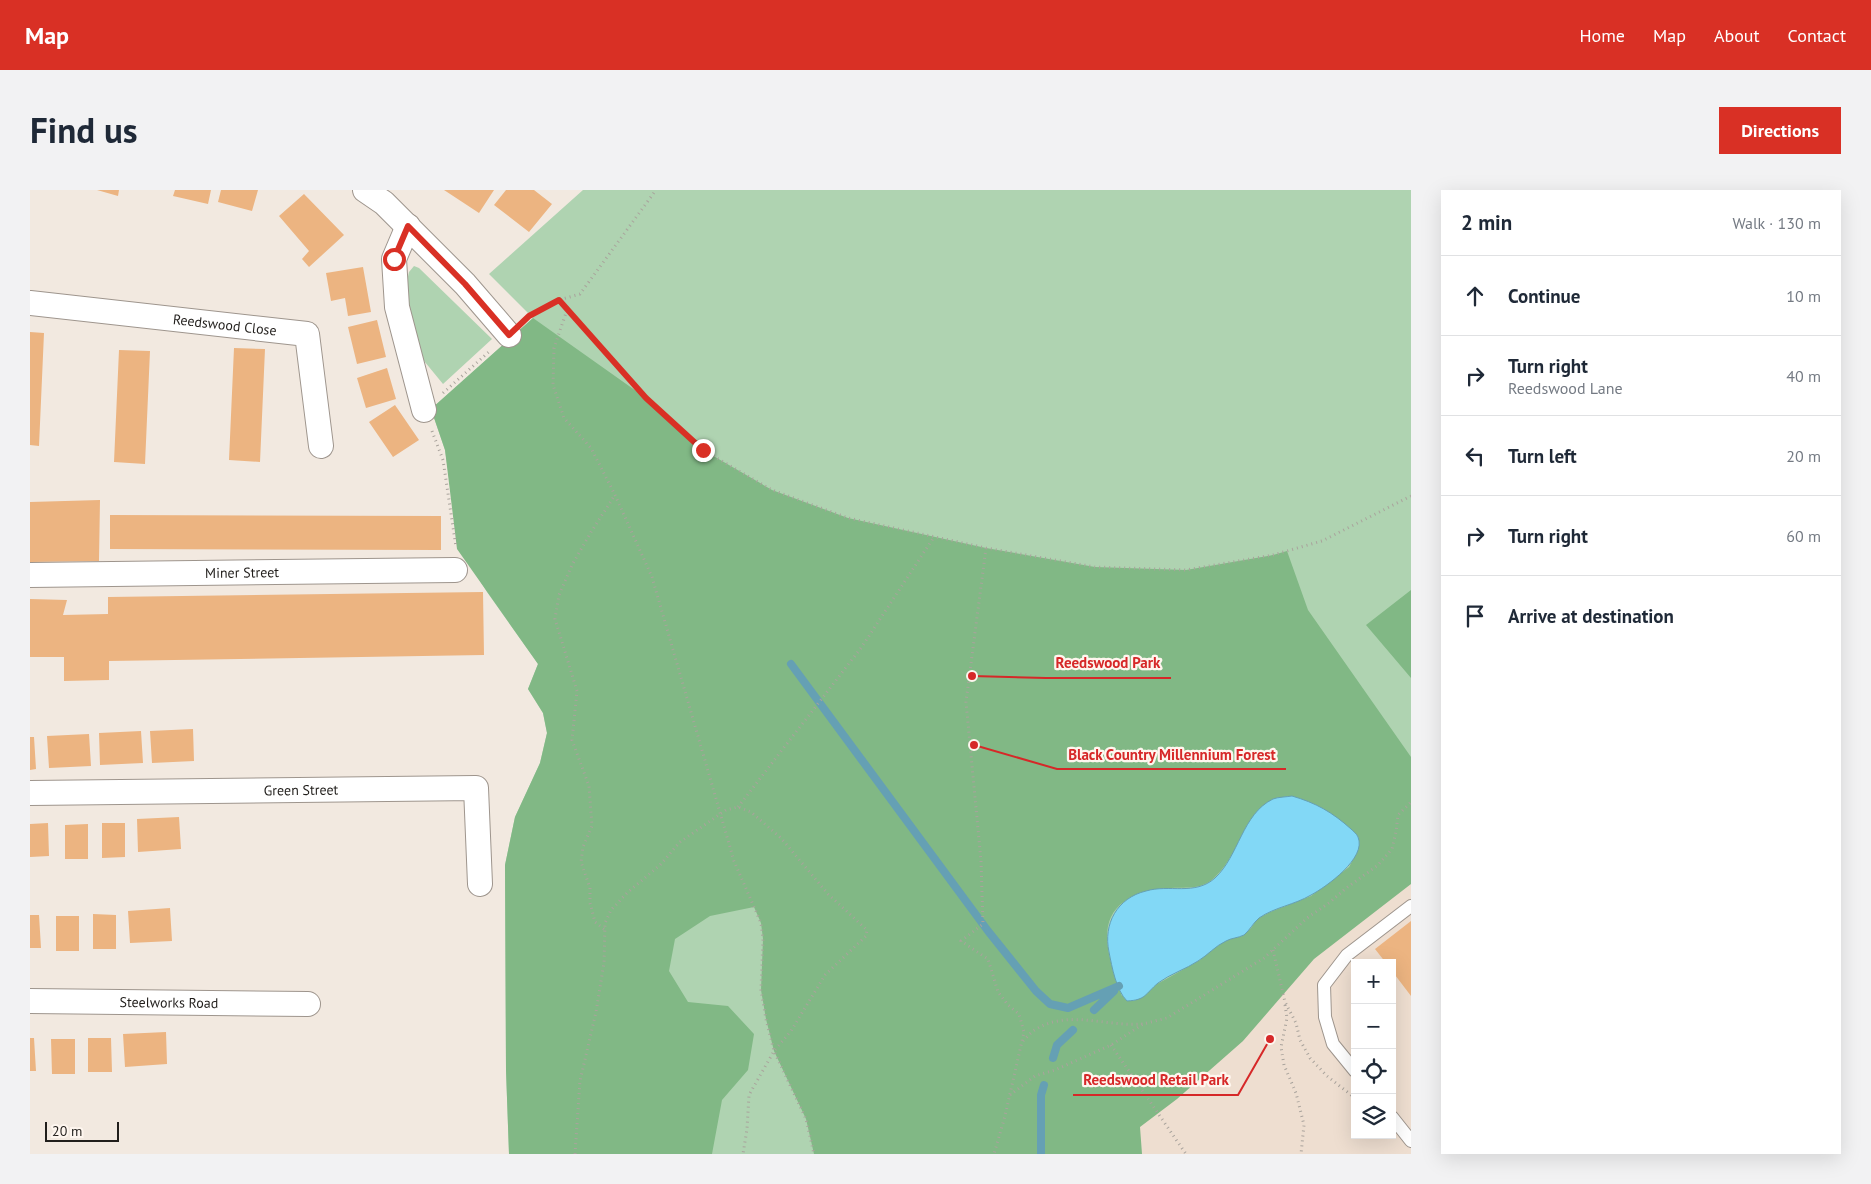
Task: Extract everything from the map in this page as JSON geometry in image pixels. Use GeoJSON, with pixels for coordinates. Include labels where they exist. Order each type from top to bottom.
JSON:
{"type":"FeatureCollection","features":[{"type":"Feature","properties":{"kind":"street"},"geometry":{"type":"LineString","coordinates":[[365,190],[384,202],[408,226],[465,284],[509,335]]}},
{"type":"Feature","properties":{"kind":"street"},"geometry":{"type":"LineString","coordinates":[[408,226],[394,259],[397,308],[424,410]]}},
{"type":"Feature","properties":{"kind":"street","name":"Reedswood Close"},"geometry":{"type":"LineString","coordinates":[[30,303],[307,334],[321,446]]}},
{"type":"Feature","properties":{"kind":"street","name":"Miner Street"},"geometry":{"type":"LineString","coordinates":[[30,575],[455,570]]}},
{"type":"Feature","properties":{"kind":"street","name":"Green Street"},"geometry":{"type":"LineString","coordinates":[[30,793],[476,788],[480,884]]}},
{"type":"Feature","properties":{"kind":"street","name":"Steelworks Road"},"geometry":{"type":"LineString","coordinates":[[30,1001],[308,1004]]}},
{"type":"Feature","properties":{"kind":"lane"},"geometry":{"type":"LineString","coordinates":[[1351,1066],[1333,1044],[1326,1017],[1324,985],[1347,955],[1411,906]]}},
{"type":"Feature","properties":{"kind":"lane"},"geometry":{"type":"LineString","coordinates":[[1396,1122],[1411,1140]]}},
{"type":"Feature","properties":{"kind":"path"},"geometry":{"type":"LineString","coordinates":[[455,570],[457,549],[443,460],[424,410],[529,316],[559,300],[580,294],[656,190]]}},
{"type":"Feature","properties":{"kind":"path"},"geometry":{"type":"LineString","coordinates":[[559,300],[646,398],[703,450],[772,490],[848,518],[986,548],[1095,567],[1186,570],[1273,555],[1322,541],[1411,496]]}},
{"type":"Feature","properties":{"kind":"path"},"geometry":{"type":"LineString","coordinates":[[567,310],[554,348],[554,385],[564,418],[591,448],[616,495],[652,577],[734,861],[761,923],[763,939],[761,990],[774,1051],[806,1119],[814,1154]]}},
{"type":"Feature","properties":{"kind":"path"},"geometry":{"type":"LineString","coordinates":[[604,930],[595,922],[590,903],[590,888],[582,862],[583,847],[592,826],[589,786],[572,740],[577,691],[555,619],[559,595],[572,565],[616,495]]}},
{"type":"Feature","properties":{"kind":"path"},"geometry":{"type":"LineString","coordinates":[[575,1154],[580,1081],[596,1012],[604,963],[605,923],[612,910],[680,842],[721,813],[738,807],[861,648],[934,537]]}},
{"type":"Feature","properties":{"kind":"path"},"geometry":{"type":"LineString","coordinates":[[986,548],[966,702],[981,861],[983,924],[961,941],[988,959],[998,992],[1008,1005],[1019,1014],[1024,1032],[994,1154]]}},
{"type":"Feature","properties":{"kind":"path"},"geometry":{"type":"LineString","coordinates":[[1022,1041],[1044,1024],[1072,1019],[1143,1024],[1167,1018],[1249,968],[1264,958],[1307,918],[1378,865],[1392,849],[1398,816],[1411,802]]}},
{"type":"Feature","properties":{"kind":"path"},"geometry":{"type":"LineString","coordinates":[[738,807],[751,812],[781,838],[828,894],[867,930],[866,936],[825,975],[790,1031],[774,1051],[749,1096],[743,1154]]}},
{"type":"Feature","properties":{"kind":"path"},"geometry":{"type":"LineString","coordinates":[[1273,950],[1287,1018],[1281,1047],[1284,1065],[1296,1093],[1304,1125],[1301,1154]]}},
{"type":"Feature","properties":{"kind":"path"},"geometry":{"type":"LineString","coordinates":[[1285,1002],[1296,1023],[1300,1040],[1310,1058],[1327,1076],[1351,1095]]}},
{"type":"Feature","properties":{"kind":"path"},"geometry":{"type":"LineString","coordinates":[[1010,1095],[1035,1076],[1055,1070],[1120,1041],[1143,1024]]}},
{"type":"Feature","properties":{"kind":"path"},"geometry":{"type":"LineString","coordinates":[[1111,1045],[1186,1154]]}},
{"type":"Feature","properties":{"kind":"shaded area"},"geometry":{"type":"Polygon","coordinates":[[[1411,866],[1411,1154],[1113,1154],[1086,1116],[1411,866]]]}},
{"type":"Feature","properties":{"kind":"green space"},"geometry":{"type":"Polygon","coordinates":[[[583,190],[1411,190],[1411,866],[1086,1116],[1113,1154],[509,1154],[506,1070],[505,865],[515,817],[540,763],[547,733],[543,713],[528,689],[538,664],[487,592],[459,547],[445,450],[431,409],[533,318],[489,274],[583,190]]]}},
{"type":"Feature","properties":{"kind":"green space"},"geometry":{"type":"Polygon","coordinates":[[[414,266],[419,268],[492,339],[443,384],[420,356],[409,327],[406,285],[409,272],[414,266]]]}},
{"type":"Feature","properties":{"kind":"green space"},"geometry":{"type":"Polygon","coordinates":[[[533,318],[646,398],[703,450],[772,490],[848,518],[986,548],[1095,567],[1186,570],[1287,551],[1308,610],[1411,757],[1411,884],[1314,959],[1243,1041],[1177,1099],[1140,1127],[1142,1154],[814,1154],[806,1119],[774,1051],[766,1019],[761,990],[763,939],[761,923],[754,907],[710,916],[675,939],[669,971],[688,1002],[728,1006],[754,1034],[748,1070],[722,1100],[712,1154],[509,1154],[506,1070],[505,865],[515,817],[540,763],[547,733],[543,713],[528,689],[538,664],[457,549],[445,450],[431,409],[533,318]],[[1247,826],[1229,860],[1210,881],[1200,886],[1169,889],[1125,901],[1115,910],[1109,921],[1107,933],[1110,959],[1122,996],[1159,983],[1200,960],[1214,947],[1229,939],[1242,936],[1257,919],[1311,896],[1349,867],[1359,845],[1358,836],[1247,826]]]}},
{"type":"Feature","properties":{"kind":"green space"},"geometry":{"type":"Polygon","coordinates":[[[1411,590],[1411,678],[1366,625],[1411,590]]]}},
{"type":"Feature","properties":{"kind":"water"},"geometry":{"type":"Polygon","coordinates":[[[1292,796],[1323,809],[1344,823],[1356,834],[1359,845],[1357,854],[1344,871],[1318,891],[1265,914],[1244,935],[1222,943],[1198,961],[1158,983],[1142,998],[1127,1001],[1120,991],[1115,978],[1108,942],[1110,922],[1120,906],[1136,894],[1146,891],[1199,887],[1215,878],[1230,858],[1254,815],[1273,799],[1292,796]]]}},
{"type":"Feature","properties":{"kind":"building"},"geometry":{"type":"Polygon","coordinates":[[[97,190],[119,190],[118,196],[97,190]]]}},
{"type":"Feature","properties":{"kind":"building"},"geometry":{"type":"Polygon","coordinates":[[[175,190],[211,190],[208,204],[173,196],[175,190]]]}},
{"type":"Feature","properties":{"kind":"building"},"geometry":{"type":"Polygon","coordinates":[[[221,190],[258,190],[252,211],[218,202],[221,190]]]}},
{"type":"Feature","properties":{"kind":"building"},"geometry":{"type":"Polygon","coordinates":[[[444,190],[494,190],[479,213],[444,190]]]}},
{"type":"Feature","properties":{"kind":"building"},"geometry":{"type":"Polygon","coordinates":[[[506,190],[534,190],[552,204],[529,232],[494,205],[506,190]]]}},
{"type":"Feature","properties":{"kind":"building"},"geometry":{"type":"Polygon","coordinates":[[[304,194],[344,235],[309,267],[302,259],[309,251],[279,216],[304,194]]]}},
{"type":"Feature","properties":{"kind":"building"},"geometry":{"type":"Polygon","coordinates":[[[363,267],[371,312],[348,316],[345,298],[331,301],[326,273],[363,267]]]}},
{"type":"Feature","properties":{"kind":"building"},"geometry":{"type":"Polygon","coordinates":[[[377,320],[386,357],[357,364],[348,327],[377,320]]]}},
{"type":"Feature","properties":{"kind":"building"},"geometry":{"type":"Polygon","coordinates":[[[30,332],[44,333],[39,446],[30,445],[30,332]]]}},
{"type":"Feature","properties":{"kind":"building"},"geometry":{"type":"Polygon","coordinates":[[[234,348],[265,349],[260,462],[229,460],[234,348]]]}},
{"type":"Feature","properties":{"kind":"building"},"geometry":{"type":"Polygon","coordinates":[[[119,350],[150,351],[145,464],[114,462],[119,350]]]}},
{"type":"Feature","properties":{"kind":"building"},"geometry":{"type":"Polygon","coordinates":[[[387,368],[396,399],[366,408],[357,378],[387,368]]]}},
{"type":"Feature","properties":{"kind":"building"},"geometry":{"type":"Polygon","coordinates":[[[395,405],[419,440],[393,457],[369,422],[395,405]]]}},
{"type":"Feature","properties":{"kind":"building"},"geometry":{"type":"Polygon","coordinates":[[[100,500],[99,561],[30,562],[30,502],[100,500]]]}},
{"type":"Feature","properties":{"kind":"building"},"geometry":{"type":"Polygon","coordinates":[[[110,515],[441,516],[441,550],[110,549],[110,515]]]}},
{"type":"Feature","properties":{"kind":"building"},"geometry":{"type":"Polygon","coordinates":[[[483,592],[484,655],[109,661],[109,680],[64,681],[64,657],[30,657],[30,599],[67,600],[63,615],[108,614],[108,597],[483,592]]]}},
{"type":"Feature","properties":{"kind":"building"},"geometry":{"type":"Polygon","coordinates":[[[193,729],[194,761],[152,763],[150,731],[193,729]]]}},
{"type":"Feature","properties":{"kind":"building"},"geometry":{"type":"Polygon","coordinates":[[[141,731],[143,763],[100,765],[99,733],[141,731]]]}},
{"type":"Feature","properties":{"kind":"building"},"geometry":{"type":"Polygon","coordinates":[[[89,734],[91,766],[49,768],[47,736],[89,734]]]}},
{"type":"Feature","properties":{"kind":"building"},"geometry":{"type":"Polygon","coordinates":[[[30,737],[34,737],[36,769],[30,770],[30,737]]]}},
{"type":"Feature","properties":{"kind":"building"},"geometry":{"type":"Polygon","coordinates":[[[179,817],[181,849],[138,852],[137,819],[179,817]]]}},
{"type":"Feature","properties":{"kind":"building"},"geometry":{"type":"Polygon","coordinates":[[[48,823],[49,856],[30,857],[30,824],[48,823]]]}},
{"type":"Feature","properties":{"kind":"building"},"geometry":{"type":"Polygon","coordinates":[[[102,823],[125,823],[125,857],[102,858],[102,823]]]}},
{"type":"Feature","properties":{"kind":"building"},"geometry":{"type":"Polygon","coordinates":[[[88,824],[88,859],[65,859],[65,825],[88,824]]]}},
{"type":"Feature","properties":{"kind":"building"},"geometry":{"type":"Polygon","coordinates":[[[170,908],[172,941],[130,943],[128,911],[170,908]]]}},
{"type":"Feature","properties":{"kind":"building"},"geometry":{"type":"Polygon","coordinates":[[[93,914],[116,915],[116,949],[93,949],[93,914]]]}},
{"type":"Feature","properties":{"kind":"building"},"geometry":{"type":"Polygon","coordinates":[[[30,915],[39,915],[41,948],[30,948],[30,915]]]}},
{"type":"Feature","properties":{"kind":"building"},"geometry":{"type":"Polygon","coordinates":[[[56,916],[79,916],[79,951],[56,951],[56,916]]]}},
{"type":"Feature","properties":{"kind":"building"},"geometry":{"type":"Polygon","coordinates":[[[1411,921],[1411,996],[1396,976],[1396,959],[1383,959],[1375,949],[1411,921]]]}},
{"type":"Feature","properties":{"kind":"building"},"geometry":{"type":"Polygon","coordinates":[[[166,1032],[167,1064],[125,1067],[123,1034],[166,1032]]]}},
{"type":"Feature","properties":{"kind":"building"},"geometry":{"type":"Polygon","coordinates":[[[30,1038],[34,1038],[36,1071],[30,1071],[30,1038]]]}},
{"type":"Feature","properties":{"kind":"building"},"geometry":{"type":"Polygon","coordinates":[[[88,1038],[111,1038],[112,1072],[88,1072],[88,1038]]]}},
{"type":"Feature","properties":{"kind":"building"},"geometry":{"type":"Polygon","coordinates":[[[51,1039],[75,1039],[75,1074],[52,1074],[51,1039]]]}},
{"type":"Feature","properties":{"kind":"waterway"},"geometry":{"type":"LineString","coordinates":[[791,664],[988,931],[1036,991],[1050,1004],[1068,1008],[1119,986]]}},
{"type":"Feature","properties":{"kind":"waterway"},"geometry":{"type":"LineString","coordinates":[[1094,1010],[1114,991]]}},
{"type":"Feature","properties":{"kind":"waterway"},"geometry":{"type":"LineString","coordinates":[[1053,1058],[1057,1045],[1073,1030]]}},
{"type":"Feature","properties":{"kind":"waterway"},"geometry":{"type":"LineString","coordinates":[[1041,1154],[1041,1095],[1044,1085]]}},
{"type":"Feature","properties":{"kind":"place","name":"Reedswood Park"},"geometry":{"type":"Point","coordinates":[972,676]}},
{"type":"Feature","properties":{"kind":"place","name":"Black Country Millennium Forest"},"geometry":{"type":"Point","coordinates":[974,745]}},
{"type":"Feature","properties":{"kind":"place","name":"Reedswood Retail Park"},"geometry":{"type":"Point","coordinates":[1270,1039]}},
{"type":"Feature","properties":{"kind":"route"},"geometry":{"type":"LineString","coordinates":[[394,259],[408,226],[465,284],[509,335],[529,316],[559,300],[646,398],[703,450]]}}]}
